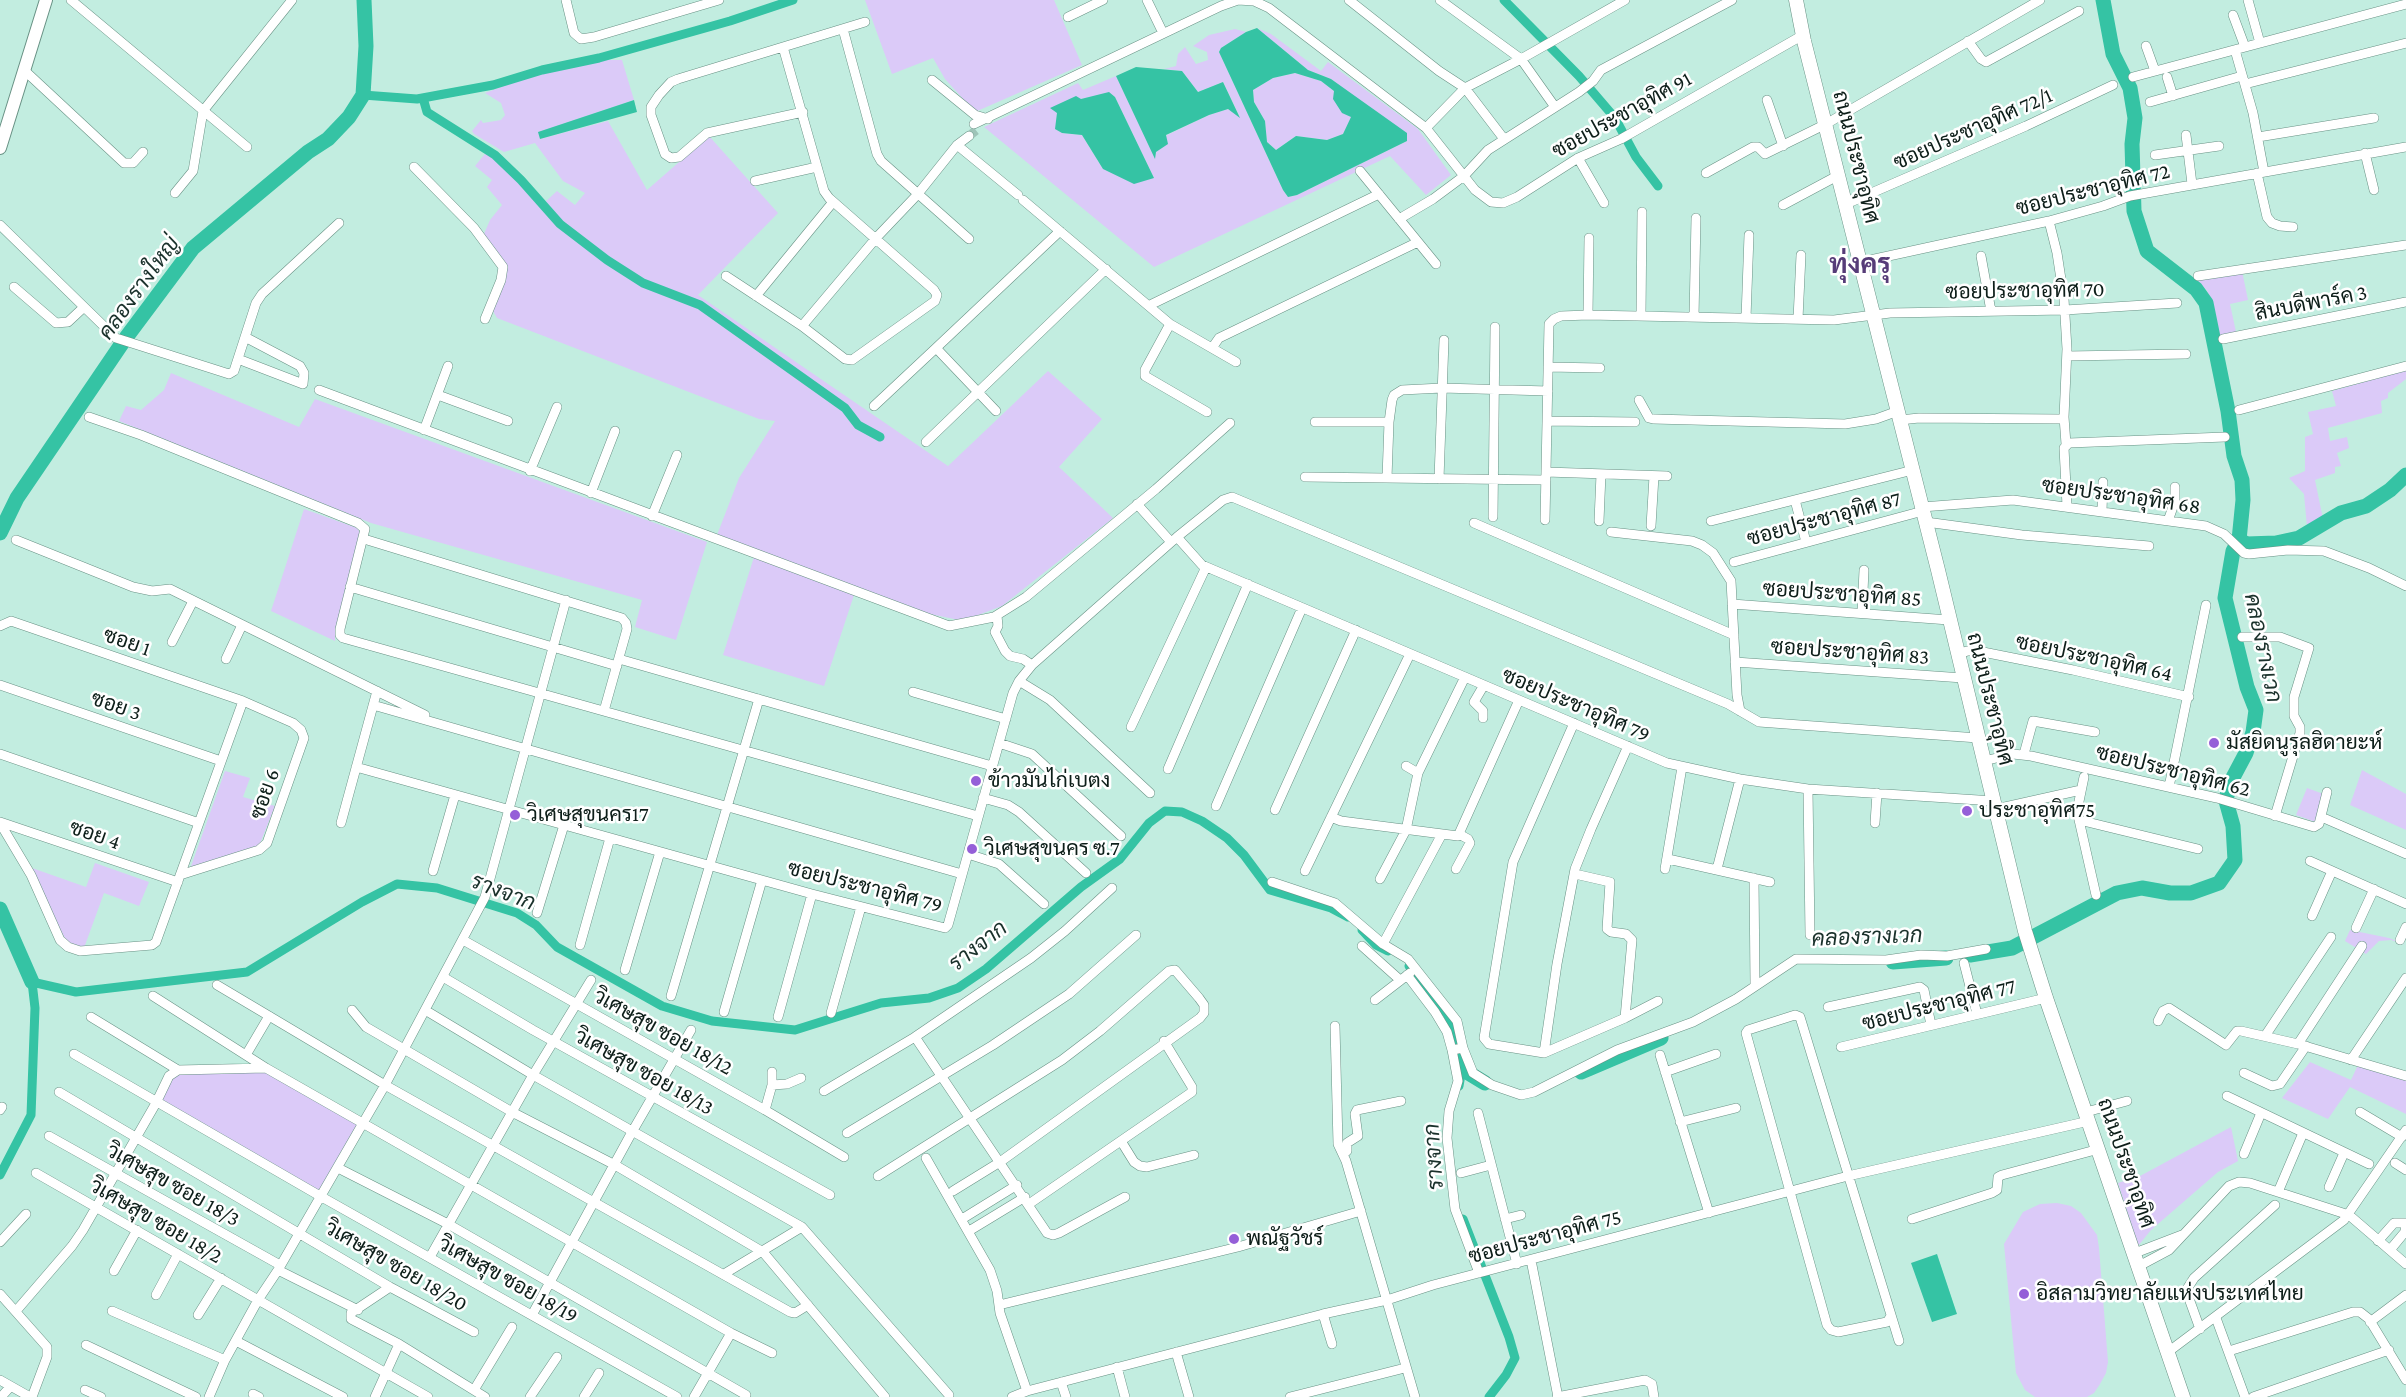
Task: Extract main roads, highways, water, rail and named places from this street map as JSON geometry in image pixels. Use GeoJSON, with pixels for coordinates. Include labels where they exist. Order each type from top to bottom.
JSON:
{"type":"FeatureCollection","features":[{"type":"Feature","properties":{"kind":"main road","name":"ถนนประชาอุทิศ"},"geometry":{"type":"LineString","coordinates":[[1796,0],[2025,931],[2183,1397]]}},
{"type":"Feature","properties":{"kind":"waterway","name":"คลองรางใหญ่"},"geometry":{"type":"LineString","coordinates":[[0,533],[17,498],[125,339],[193,248],[308,152],[328,139],[349,117],[363,95],[366,46],[364,0]]}},
{"type":"Feature","properties":{"kind":"waterway"},"geometry":{"type":"LineString","coordinates":[[363,95],[417,99],[493,85],[730,21],[793,0]]}},
{"type":"Feature","properties":{"kind":"waterway"},"geometry":{"type":"LineString","coordinates":[[1504,0],[1579,76],[1615,118],[1636,157],[1658,186]]}},
{"type":"Feature","properties":{"kind":"waterway","name":"คลองรางเวก"},"geometry":{"type":"LineString","coordinates":[[1970,955],[2012,948],[2117,893],[2142,888],[2170,893],[2191,893],[2219,883],[2235,860],[2233,826],[2226,801],[2229,785],[2246,753],[2253,732],[2256,710],[2247,687],[2225,598],[2233,551],[2239,540],[2243,500],[2242,480],[2234,456],[2228,411],[2206,303],[2196,289],[2147,251],[2134,211],[2132,144],[2135,118],[2130,88],[2113,54],[2103,0]]}},
{"type":"Feature","properties":{"kind":"waterway"},"geometry":{"type":"LineString","coordinates":[[423,98],[427,112],[495,155],[560,224],[607,260],[643,283],[700,305],[845,408],[858,425],[880,437]]}},
{"type":"Feature","properties":{"kind":"waterway"},"geometry":{"type":"LineString","coordinates":[[2239,540],[2247,544],[2276,543],[2299,538],[2341,513],[2366,506],[2390,490],[2406,475]]}},
{"type":"Feature","properties":{"kind":"waterway","name":"รางจาก"},"geometry":{"type":"LineString","coordinates":[[0,1175],[31,1115],[35,1008],[32,982],[76,992],[247,972],[362,902],[397,884],[437,888],[517,913],[536,925],[557,947],[662,1006],[712,1021],[795,1030],[881,1003],[929,998],[958,988],[986,969],[1081,887],[1120,859],[1149,823],[1165,811],[1182,812],[1202,821],[1227,838],[1244,855],[1270,890],[1331,908],[1348,917]]}},
{"type":"Feature","properties":{"kind":"waterway"},"geometry":{"type":"LineString","coordinates":[[0,909],[32,982]]}},
{"type":"Feature","properties":{"kind":"waterway","name":"รางจาก"},"geometry":{"type":"LineString","coordinates":[[1362,930],[1376,945],[1388,951]]}},
{"type":"Feature","properties":{"kind":"waterway","name":"คลองรางเวก"},"geometry":{"type":"LineString","coordinates":[[1893,962],[1946,958]]}},
{"type":"Feature","properties":{"kind":"waterway","name":"รางจาก"},"geometry":{"type":"LineString","coordinates":[[1409,966],[1426,991],[1448,1015],[1462,1069],[1459,1086]]}},
{"type":"Feature","properties":{"kind":"waterway","name":"คลองรางเวก"},"geometry":{"type":"LineString","coordinates":[[1581,1072],[1661,1038]]}},
{"type":"Feature","properties":{"kind":"waterway","name":"คลองรางเวก"},"geometry":{"type":"LineString","coordinates":[[1462,1069],[1485,1083]]}},
{"type":"Feature","properties":{"kind":"waterway","name":"รางจาก"},"geometry":{"type":"LineString","coordinates":[[1463,1219],[1515,1358],[1506,1375],[1489,1397]]}},
{"type":"Feature","properties":{"kind":"tunnel"},"geometry":{"type":"LineString","coordinates":[[969,136],[979,128]]}},
{"type":"Feature","properties":{"kind":"place","name":"มัสยิดนูรุลฮิดายะห์"},"geometry":{"type":"Point","coordinates":[2214,743]}},
{"type":"Feature","properties":{"kind":"place","name":"ข้าวมันไก่เบตง"},"geometry":{"type":"Point","coordinates":[976,781]}},
{"type":"Feature","properties":{"kind":"place","name":"ประชาอุทิศ75"},"geometry":{"type":"Point","coordinates":[1967,811]}},
{"type":"Feature","properties":{"kind":"place","name":"วิเศษสุขนคร17"},"geometry":{"type":"Point","coordinates":[515,815]}},
{"type":"Feature","properties":{"kind":"place","name":"วิเศษสุขนคร ซ.7"},"geometry":{"type":"Point","coordinates":[972,849]}},
{"type":"Feature","properties":{"kind":"place","name":"พณัฐวัชร์"},"geometry":{"type":"Point","coordinates":[1234,1239]}},
{"type":"Feature","properties":{"kind":"place","name":"อิสลามวิทยาลัยแห่งประเทศไทย"},"geometry":{"type":"Point","coordinates":[2024,1294]}},
{"type":"Feature","properties":{"kind":"district","name":"ทุ่งครุ"},"geometry":{"type":"Point","coordinates":[1860,265]}}]}
